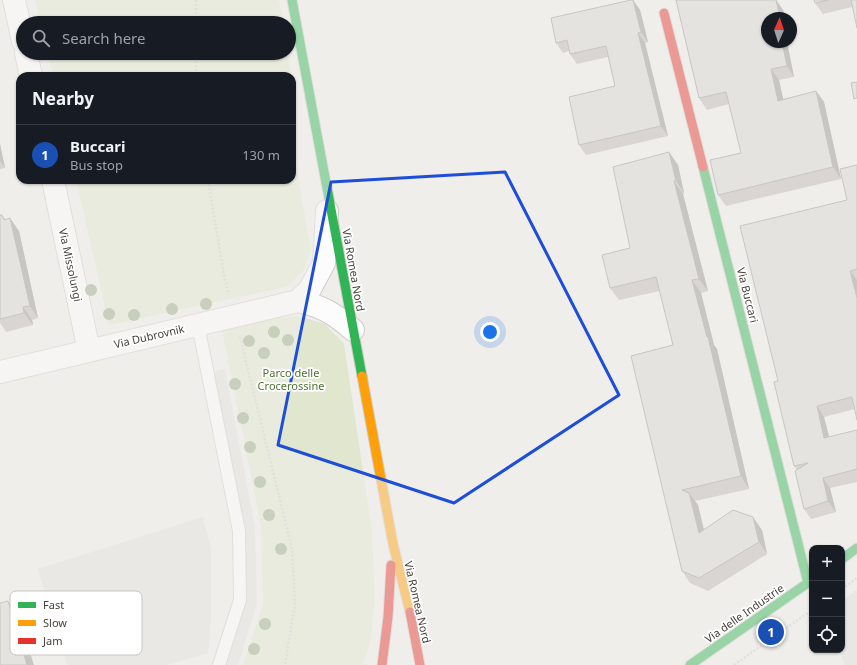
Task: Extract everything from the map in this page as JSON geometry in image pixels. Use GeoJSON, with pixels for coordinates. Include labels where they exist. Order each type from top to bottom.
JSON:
{"type":"FeatureCollection","features":[{"type":"Feature","properties":{"kind":"street"},"geometry":{"type":"LineString","coordinates":[[14,0],[18,16]]}},
{"type":"Feature","properties":{"kind":"street","name":"Via Romea Nord"},"geometry":{"type":"LineString","coordinates":[[292,0],[295,16]]}},
{"type":"Feature","properties":{"kind":"street","name":"Via Buccari"},"geometry":{"type":"LineString","coordinates":[[664,13],[809,577]]}},
{"type":"Feature","properties":{"kind":"street","name":"Via Romea Nord"},"geometry":{"type":"LineString","coordinates":[[296,22],[393,544],[411,618],[420,665]]}},
{"type":"Feature","properties":{"kind":"street"},"geometry":{"type":"LineString","coordinates":[[27,60],[29,72]]}},
{"type":"Feature","properties":{"kind":"street","name":"Via Missolungi"},"geometry":{"type":"LineString","coordinates":[[54,184],[89,351]]}},
{"type":"Feature","properties":{"kind":"street"},"geometry":{"type":"LineString","coordinates":[[298,301],[310,289],[324,263],[328,196]]}},
{"type":"Feature","properties":{"kind":"street","name":"Via Dubrovnik"},"geometry":{"type":"LineString","coordinates":[[0,372],[298,301],[319,306],[340,318],[353,330]]}},
{"type":"Feature","properties":{"kind":"street","name":"Via Romea Nord"},"geometry":{"type":"LineString","coordinates":[[382,665],[388,616],[393,544]]}},
{"type":"Feature","properties":{"kind":"street"},"geometry":{"type":"LineString","coordinates":[[845,557],[857,548]]}},
{"type":"Feature","properties":{"kind":"street","name":"Via delle Industrie"},"geometry":{"type":"LineString","coordinates":[[690,665],[809,582]]}},
{"type":"Feature","properties":{"kind":"lane"},"geometry":{"type":"LineString","coordinates":[[198,325],[239,531],[240,600],[219,665]]}},
{"type":"Feature","properties":{"kind":"path"},"geometry":{"type":"LineString","coordinates":[[196,0],[196,16]]}},
{"type":"Feature","properties":{"kind":"path"},"geometry":{"type":"LineString","coordinates":[[196,60],[196,72]]}},
{"type":"Feature","properties":{"kind":"path"},"geometry":{"type":"LineString","coordinates":[[209,184],[224,275],[231,301]]}},
{"type":"Feature","properties":{"kind":"path"},"geometry":{"type":"LineString","coordinates":[[241,339],[292,549],[294,604],[285,665]]}},
{"type":"Feature","properties":{"kind":"path"},"geometry":{"type":"LineString","coordinates":[[845,587],[857,578]]}},
{"type":"Feature","properties":{"kind":"path"},"geometry":{"type":"LineString","coordinates":[[734,665],[809,612]]}},
{"type":"Feature","properties":{"kind":"highlighted area"},"geometry":{"type":"Polygon","coordinates":[[[505,172],[619,395],[454,503],[278,445],[331,182],[505,172]]]}},
{"type":"Feature","properties":{"kind":"shaded area"},"geometry":{"type":"Polygon","coordinates":[[[225,369],[255,527],[257,603],[238,665],[224,665],[244,600],[212,372],[225,369]]]}},
{"type":"Feature","properties":{"kind":"shaded area"},"geometry":{"type":"Polygon","coordinates":[[[203,517],[211,549],[211,617],[208,653],[167,665],[67,665],[64,655],[142,655],[142,591],[45,591],[38,569],[203,517]]]}},
{"type":"Feature","properties":{"kind":"shaded area"},"geometry":{"type":"Polygon","coordinates":[[[857,590],[857,665],[844,665],[841,653],[845,653],[845,598],[857,590]]]}},
{"type":"Feature","properties":{"kind":"green space"},"geometry":{"type":"Polygon","coordinates":[[[35,0],[279,0],[282,16],[38,16],[35,0]]]}},
{"type":"Feature","properties":{"kind":"green space"},"geometry":{"type":"Polygon","coordinates":[[[49,60],[290,60],[291,72],[52,72],[49,60]]]}},
{"type":"Feature","properties":{"kind":"green space"},"geometry":{"type":"Polygon","coordinates":[[[296,163],[311,251],[304,270],[287,287],[109,325],[77,184],[296,184],[296,163]]]}},
{"type":"Feature","properties":{"kind":"green space","name":"Parco delle Crocerossine"},"geometry":{"type":"Polygon","coordinates":[[[298,316],[325,324],[344,344],[372,531],[375,600],[370,645],[362,665],[243,665],[263,604],[261,526],[222,330],[262,320],[298,316]]]}},
{"type":"Feature","properties":{"kind":"building"},"geometry":{"type":"Polygon","coordinates":[[[633,0],[641,32],[638,33],[661,126],[579,145],[569,97],[615,86],[606,46],[570,54],[567,40],[556,43],[551,18],[633,0]]]}},
{"type":"Feature","properties":{"kind":"building"},"geometry":{"type":"Polygon","coordinates":[[[676,0],[776,0],[779,12],[761,12],[761,48],[783,48],[787,66],[771,69],[778,101],[816,91],[833,167],[718,195],[710,160],[741,153],[726,92],[699,98],[676,0]]]}},
{"type":"Feature","properties":{"kind":"building"},"geometry":{"type":"Polygon","coordinates":[[[814,0],[828,0],[815,3],[814,0]]]}},
{"type":"Feature","properties":{"kind":"building"},"geometry":{"type":"Polygon","coordinates":[[[851,0],[857,0],[857,28],[851,0]]]}},
{"type":"Feature","properties":{"kind":"building"},"geometry":{"type":"Polygon","coordinates":[[[857,82],[857,98],[854,99],[851,83],[857,82]]]}},
{"type":"Feature","properties":{"kind":"building"},"geometry":{"type":"Polygon","coordinates":[[[669,152],[676,181],[674,181],[699,279],[692,280],[708,337],[741,476],[682,490],[689,493],[699,533],[733,510],[753,517],[759,542],[699,578],[682,571],[631,356],[673,345],[656,277],[610,288],[602,255],[630,248],[613,167],[669,152]]]}},
{"type":"Feature","properties":{"kind":"building"},"geometry":{"type":"Polygon","coordinates":[[[857,165],[857,269],[850,271],[857,298],[857,420],[852,397],[817,406],[824,438],[857,430],[857,469],[823,478],[828,501],[804,509],[795,471],[808,463],[794,466],[774,382],[778,381],[740,226],[847,200],[840,169],[857,165]]]}},
{"type":"Feature","properties":{"kind":"building"},"geometry":{"type":"Polygon","coordinates":[[[0,215],[2,215],[4,220],[10,218],[30,306],[23,307],[24,313],[0,319],[0,215]]]}},
{"type":"Feature","properties":{"kind":"building"},"geometry":{"type":"Polygon","coordinates":[[[8,601],[10,608],[10,655],[24,655],[27,665],[0,665],[0,603],[8,601]]]}},
{"type":"Feature","properties":{"kind":"traffic: fast"},"geometry":{"type":"LineString","coordinates":[[292,0],[295,16]]}},
{"type":"Feature","properties":{"kind":"traffic: fast"},"geometry":{"type":"LineString","coordinates":[[296,21],[362,376]]}},
{"type":"Feature","properties":{"kind":"traffic: fast"},"geometry":{"type":"LineString","coordinates":[[703,167],[808,583]]}},
{"type":"Feature","properties":{"kind":"traffic: fast"},"geometry":{"type":"LineString","coordinates":[[845,557],[857,548]]}},
{"type":"Feature","properties":{"kind":"traffic: fast"},"geometry":{"type":"LineString","coordinates":[[690,665],[811,581]]}},
{"type":"Feature","properties":{"kind":"traffic: slow"},"geometry":{"type":"LineString","coordinates":[[362,376],[393,544],[410,612]]}},
{"type":"Feature","properties":{"kind":"traffic: jam"},"geometry":{"type":"LineString","coordinates":[[664,13],[703,167]]}},
{"type":"Feature","properties":{"kind":"traffic: jam"},"geometry":{"type":"LineString","coordinates":[[382,665],[388,617],[391,565]]}},
{"type":"Feature","properties":{"kind":"traffic: jam"},"geometry":{"type":"LineString","coordinates":[[410,612],[420,665]]}},
{"type":"Feature","properties":{"kind":"place","name":"Buccari"},"geometry":{"type":"Point","coordinates":[771,632]}}]}
